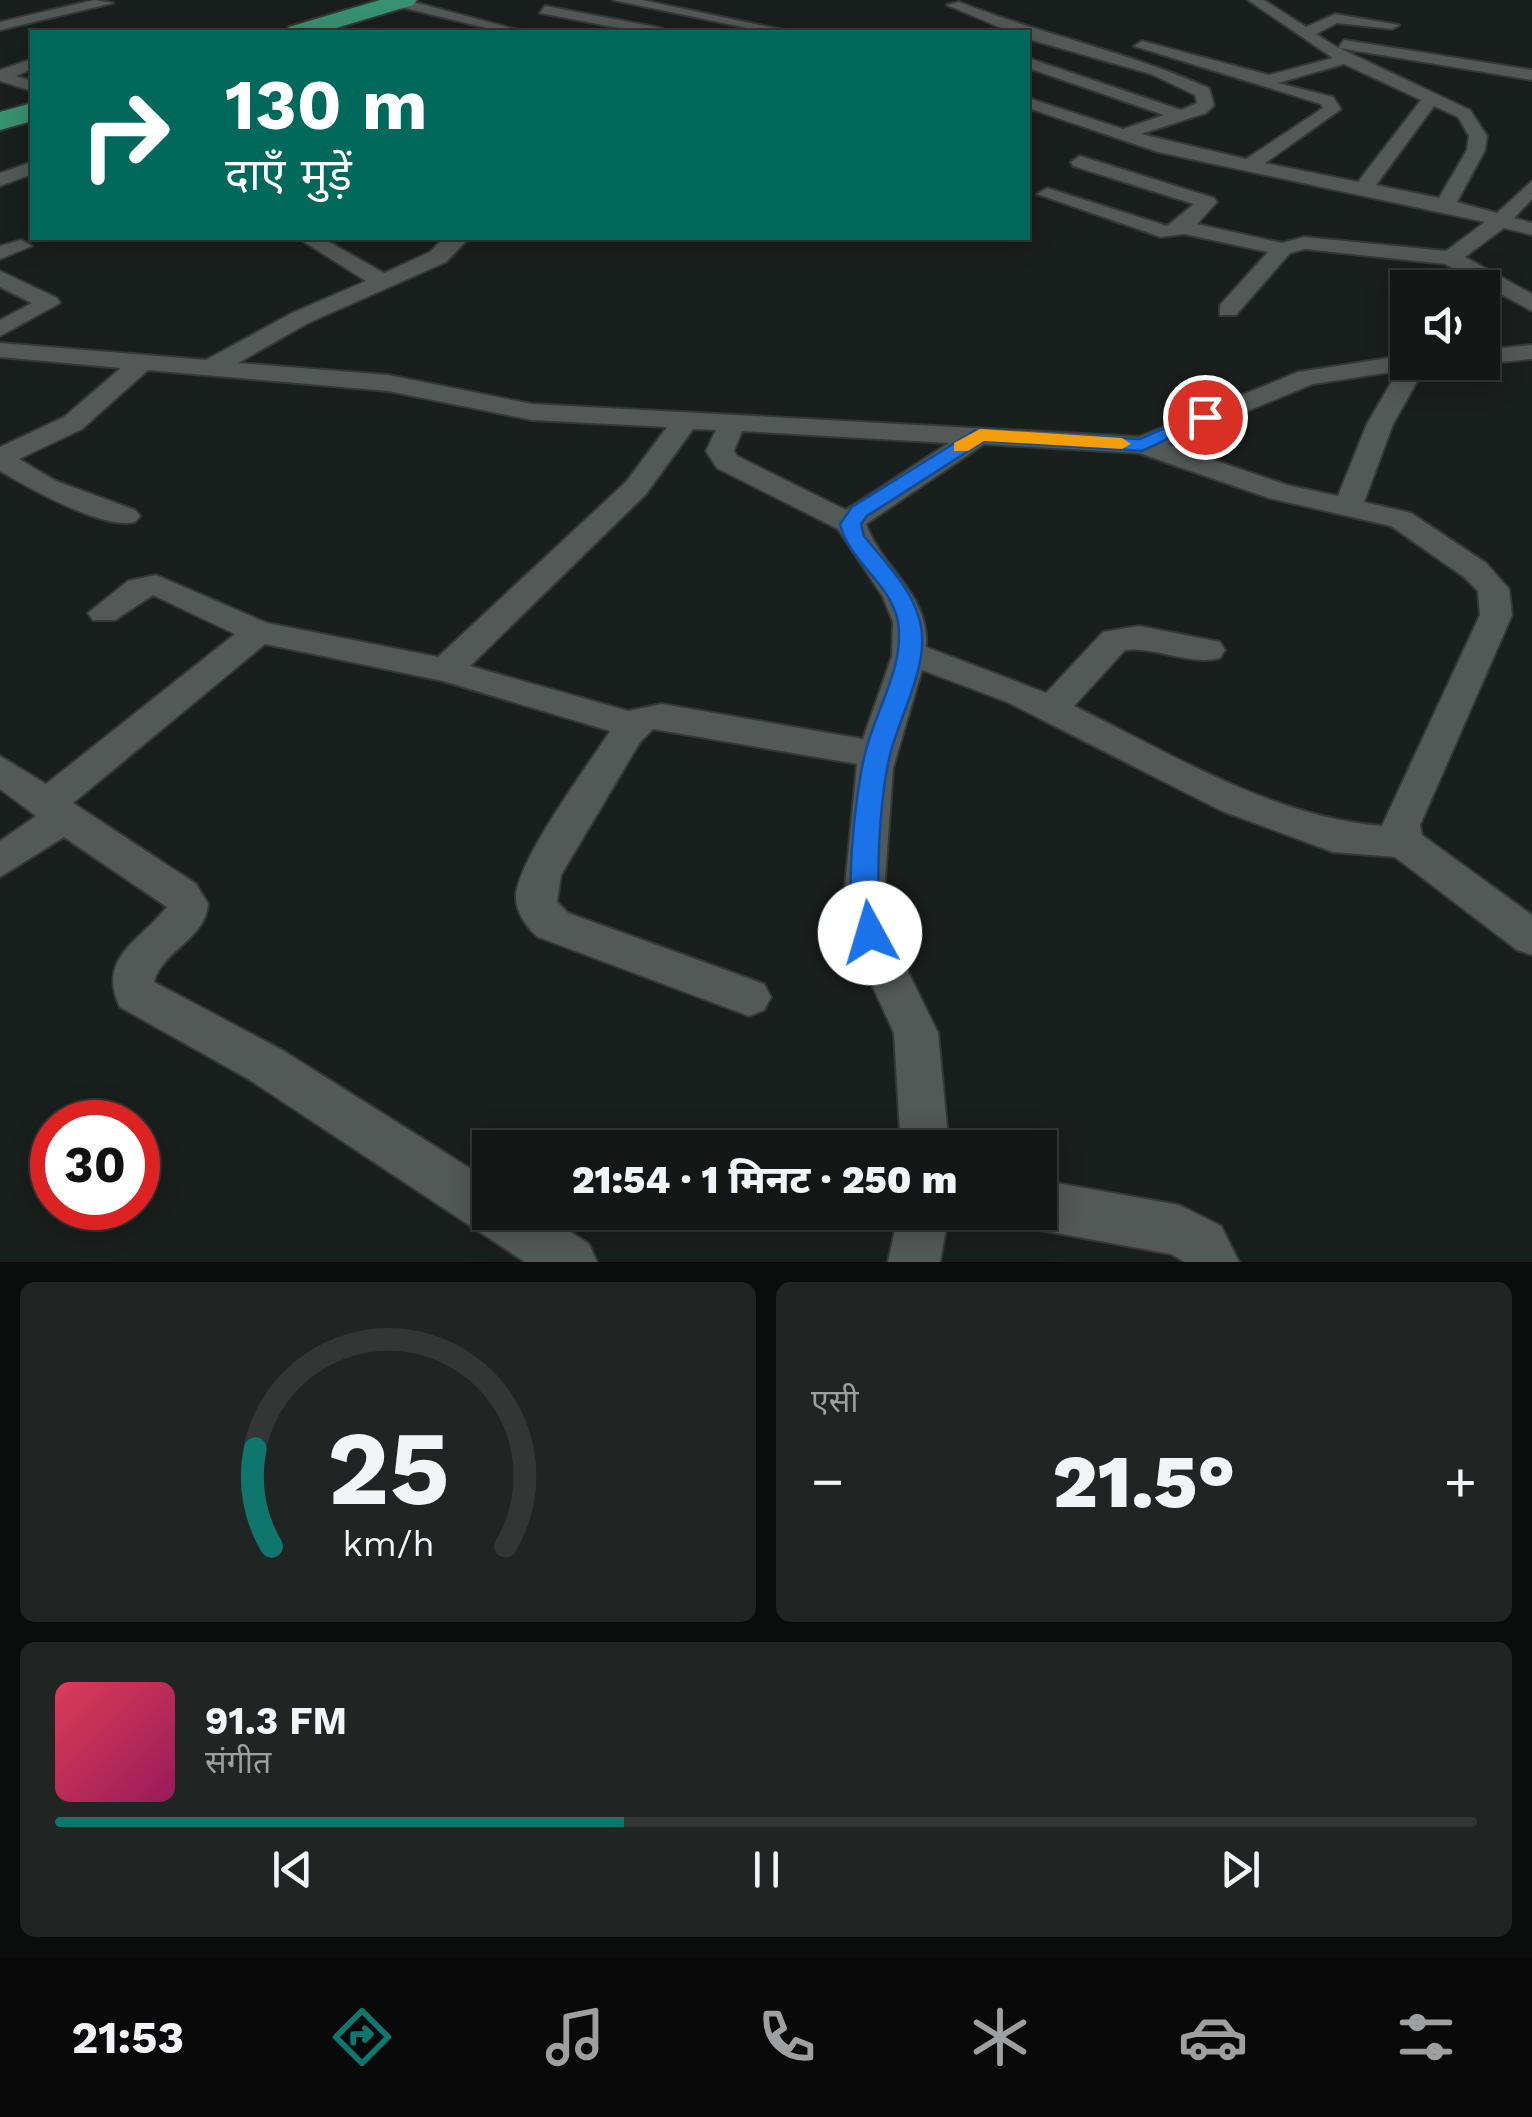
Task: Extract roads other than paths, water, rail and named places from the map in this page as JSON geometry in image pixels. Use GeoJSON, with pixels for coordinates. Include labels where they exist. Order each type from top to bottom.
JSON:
{"type":"FeatureCollection","features":[{"type":"Feature","properties":{"kind":"highway"},"geometry":{"type":"LineString","coordinates":[[313,30],[401,1]]}},
{"type":"Feature","properties":{"kind":"highway"},"geometry":{"type":"LineString","coordinates":[[0,121],[30,113]]}},
{"type":"Feature","properties":{"kind":"street"},"geometry":{"type":"LineString","coordinates":[[7,24],[106,2],[101,0]]}},
{"type":"Feature","properties":{"kind":"street"},"geometry":{"type":"LineString","coordinates":[[489,26],[578,0]]}},
{"type":"Feature","properties":{"kind":"street"},"geometry":{"type":"LineString","coordinates":[[620,0],[776,30]]}},
{"type":"Feature","properties":{"kind":"street"},"geometry":{"type":"LineString","coordinates":[[1255,0],[1345,58],[1457,108],[1478,136],[1476,150],[1446,205]]}},
{"type":"Feature","properties":{"kind":"street"},"geometry":{"type":"LineString","coordinates":[[401,1],[509,30]]}},
{"type":"Feature","properties":{"kind":"street"},"geometry":{"type":"LineString","coordinates":[[954,5],[1017,30]]}},
{"type":"Feature","properties":{"kind":"street"},"geometry":{"type":"LineString","coordinates":[[545,10],[650,30]]}},
{"type":"Feature","properties":{"kind":"street"},"geometry":{"type":"LineString","coordinates":[[7,24],[48,29],[106,17]]}},
{"type":"Feature","properties":{"kind":"street"},"geometry":{"type":"LineString","coordinates":[[1310,37],[1335,18],[1392,25]]}},
{"type":"Feature","properties":{"kind":"street"},"geometry":{"type":"LineString","coordinates":[[1030,35],[1151,69],[1203,92],[1206,105],[1121,135]]}},
{"type":"Feature","properties":{"kind":"street"},"geometry":{"type":"LineString","coordinates":[[1310,37],[1532,76]]}},
{"type":"Feature","properties":{"kind":"street"},"geometry":{"type":"LineString","coordinates":[[1128,42],[1267,80]]}},
{"type":"Feature","properties":{"kind":"street"},"geometry":{"type":"LineString","coordinates":[[1030,60],[1067,48]]}},
{"type":"Feature","properties":{"kind":"street"},"geometry":{"type":"LineString","coordinates":[[1247,167],[1332,108],[1326,101],[1260,84],[1345,58]]}},
{"type":"Feature","properties":{"kind":"street"},"geometry":{"type":"LineString","coordinates":[[1270,59],[1308,69]]}},
{"type":"Feature","properties":{"kind":"street"},"geometry":{"type":"LineString","coordinates":[[1030,62],[1180,115]]}},
{"type":"Feature","properties":{"kind":"street"},"geometry":{"type":"LineString","coordinates":[[30,65],[0,76],[30,85]]}},
{"type":"Feature","properties":{"kind":"street"},"geometry":{"type":"LineString","coordinates":[[1100,88],[1151,69]]}},
{"type":"Feature","properties":{"kind":"street"},"geometry":{"type":"LineString","coordinates":[[1362,190],[1433,96]]}},
{"type":"Feature","properties":{"kind":"street"},"geometry":{"type":"LineString","coordinates":[[1030,103],[1121,135],[1247,167],[1446,205],[1532,229]]}},
{"type":"Feature","properties":{"kind":"street"},"geometry":{"type":"LineString","coordinates":[[1080,162],[1206,200],[1182,227]]}},
{"type":"Feature","properties":{"kind":"street"},"geometry":{"type":"LineString","coordinates":[[0,180],[30,169]]}},
{"type":"Feature","properties":{"kind":"street"},"geometry":{"type":"LineString","coordinates":[[1450,258],[1502,219],[1532,187]]}},
{"type":"Feature","properties":{"kind":"street"},"geometry":{"type":"LineString","coordinates":[[1048,194],[1163,232],[1182,227],[1283,249]]}},
{"type":"Feature","properties":{"kind":"street"},"geometry":{"type":"LineString","coordinates":[[311,240],[382,281]]}},
{"type":"Feature","properties":{"kind":"street"},"geometry":{"type":"LineString","coordinates":[[212,367],[300,318],[438,258],[454,240]]}},
{"type":"Feature","properties":{"kind":"street"},"geometry":{"type":"LineString","coordinates":[[1228,310],[1283,249],[1304,242],[1450,258],[1499,280],[1532,304]]}},
{"type":"Feature","properties":{"kind":"street"},"geometry":{"type":"LineString","coordinates":[[0,278],[49,303],[0,329]]}},
{"type":"Feature","properties":{"kind":"street"},"geometry":{"type":"LineString","coordinates":[[0,350],[388,383],[532,412],[1142,445],[1279,492],[1401,519],[1426,533],[1492,589],[1496,615],[1401,825],[1404,842]]}},
{"type":"Feature","properties":{"kind":"street"},"geometry":{"type":"LineString","coordinates":[[1500,355],[1532,352]]}},
{"type":"Feature","properties":{"kind":"street"},"geometry":{"type":"LineString","coordinates":[[0,458],[74,423],[142,362]]}},
{"type":"Feature","properties":{"kind":"street"},"geometry":{"type":"LineString","coordinates":[[1142,445],[1307,377],[1390,365]]}},
{"type":"Feature","properties":{"kind":"street"},"geometry":{"type":"LineString","coordinates":[[1348,506],[1380,424],[1403,380]]}},
{"type":"Feature","properties":{"kind":"street"},"geometry":{"type":"LineString","coordinates":[[444,670],[636,488],[687,419]]}},
{"type":"Feature","properties":{"kind":"street"},"geometry":{"type":"LineString","coordinates":[[733,421],[720,450],[728,462],[850,524],[854,537],[897,592],[909,620],[910,653],[877,755],[862,905],[882,965],[899,989],[913,1023],[923,1130]]}},
{"type":"Feature","properties":{"kind":"street"},"geometry":{"type":"LineString","coordinates":[[850,524],[859,512],[980,435]]}},
{"type":"Feature","properties":{"kind":"street"},"geometry":{"type":"LineString","coordinates":[[0,458],[46,486],[126,516]]}},
{"type":"Feature","properties":{"kind":"street"},"geometry":{"type":"LineString","coordinates":[[104,614],[150,584],[259,632],[444,670],[632,725]]}},
{"type":"Feature","properties":{"kind":"street"},"geometry":{"type":"LineString","coordinates":[[0,861],[259,632]]}},
{"type":"Feature","properties":{"kind":"street"},"geometry":{"type":"LineString","coordinates":[[1051,709],[1116,640],[1140,637],[1208,650]]}},
{"type":"Feature","properties":{"kind":"street"},"geometry":{"type":"LineString","coordinates":[[910,653],[1051,709],[1235,802],[1332,837],[1404,842],[1532,938]]}},
{"type":"Feature","properties":{"kind":"street"},"geometry":{"type":"LineString","coordinates":[[749,997],[553,925],[536,908],[534,894],[542,872],[632,725],[643,718],[662,716],[877,755]]}},
{"type":"Feature","properties":{"kind":"street"},"geometry":{"type":"LineString","coordinates":[[0,770],[182,896],[188,904],[178,928],[132,972],[130,986],[135,994],[266,1065],[472,1198]]}},
{"type":"Feature","properties":{"kind":"street"},"geometry":{"type":"LineString","coordinates":[[1057,1208],[1178,1230],[1203,1244],[1214,1262]]}},
{"type":"Feature","properties":{"kind":"street"},"geometry":{"type":"LineString","coordinates":[[521,1230],[571,1262]]}},
{"type":"Feature","properties":{"kind":"street"},"geometry":{"type":"LineString","coordinates":[[914,1262],[920,1230]]}}]}
